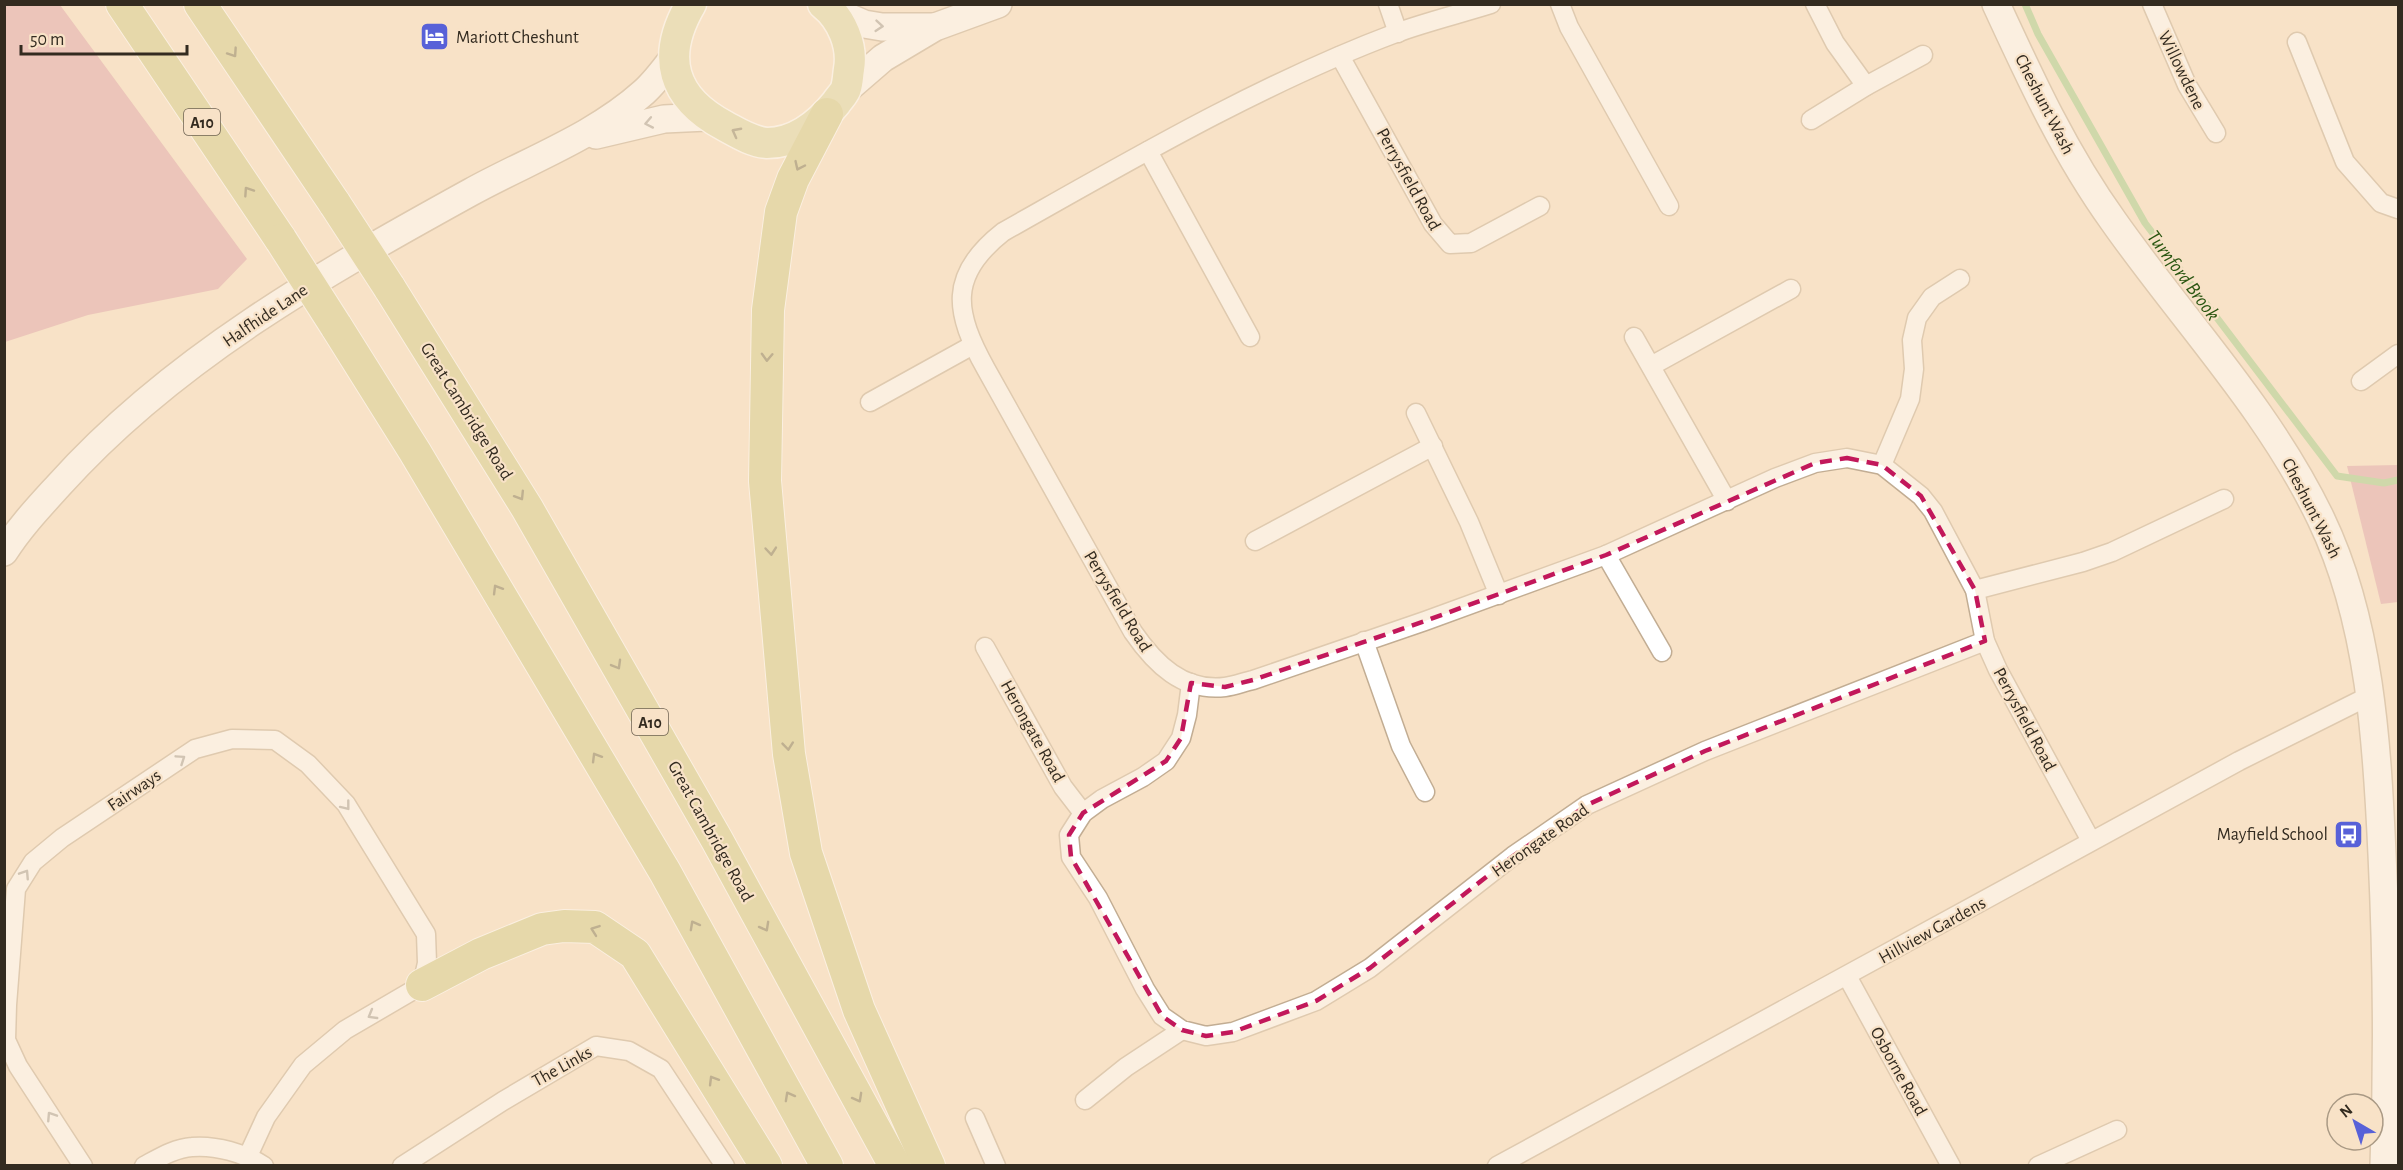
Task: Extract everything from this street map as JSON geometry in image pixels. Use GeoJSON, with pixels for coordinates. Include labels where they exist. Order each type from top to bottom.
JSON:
{"type":"FeatureCollection","features":[{"type":"Feature","properties":{"kind":"highway","name":"A10"},"geometry":{"type":"LineString","coordinates":[[122,4],[281,240],[415,452],[665,872],[827,1166]]}},
{"type":"Feature","properties":{"kind":"highway","name":"Great Cambridge Road"},"geometry":{"type":"LineString","coordinates":[[200,4],[389,287],[533,518],[711,830],[895,1166]]}},
{"type":"Feature","properties":{"kind":"highway"},"geometry":{"type":"LineString","coordinates":[[827,114],[796,172],[782,212],[768,310],[765,481],[789,754],[806,853],[858,1010],[930,1166]]}},
{"type":"Feature","properties":{"kind":"highway"},"geometry":{"type":"LineString","coordinates":[[422,985],[490,950],[542,928],[595,927],[635,954],[766,1166]]}},
{"type":"Feature","properties":{"kind":"main road"},"geometry":{"type":"LineString","coordinates":[[690,4],[679,27],[673,58],[678,80],[688,100],[707,117],[747,138],[765,143],[781,142],[803,134],[827,114],[846,90],[883,58],[935,27],[998,4]]}},
{"type":"Feature","properties":{"kind":"main road","name":"Cheshunt Wash"},"geometry":{"type":"LineString","coordinates":[[1996,4],[2062,143],[2117,228],[2222,363],[2291,464],[2321,519],[2341,566],[2361,644],[2379,780],[2385,914],[2384,1166]]}},
{"type":"Feature","properties":{"kind":"main road"},"geometry":{"type":"LineString","coordinates":[[825,6],[864,24],[882,27],[935,27]]}},
{"type":"Feature","properties":{"kind":"main road"},"geometry":{"type":"LineString","coordinates":[[825,6],[839,23],[848,42],[850,61],[846,90]]}},
{"type":"Feature","properties":{"kind":"main road","name":"Halfhide Lane"},"geometry":{"type":"LineString","coordinates":[[4,552],[17,531],[93,447],[164,386],[222,343],[285,300],[405,228],[509,171],[574,140],[622,110],[645,92],[673,58]]}},
{"type":"Feature","properties":{"kind":"main road","name":"Halfhide Lane"},"geometry":{"type":"LineString","coordinates":[[574,140],[664,119],[707,117]]}},
{"type":"Feature","properties":{"kind":"street"},"geometry":{"type":"LineString","coordinates":[[1388,4],[1398,33]]}},
{"type":"Feature","properties":{"kind":"street","name":"Perrysfield Road"},"geometry":{"type":"LineString","coordinates":[[1491,4],[1398,33],[1279,84],[1148,151],[1003,232],[975,259],[968,273],[961,302],[966,329],[1133,632],[1144,648],[1174,676],[1191,683],[1225,687],[1499,595],[1606,555],[1775,478],[1815,463],[1847,458],[1882,465],[1904,480],[1921,496],[1933,512],[1975,590],[1984,641],[2091,841]]}},
{"type":"Feature","properties":{"kind":"street"},"geometry":{"type":"LineString","coordinates":[[1560,4],[1569,27],[1669,206]]}},
{"type":"Feature","properties":{"kind":"street"},"geometry":{"type":"LineString","coordinates":[[1815,4],[1835,43],[1866,86]]}},
{"type":"Feature","properties":{"kind":"street","name":"Willowdene"},"geometry":{"type":"LineString","coordinates":[[2152,4],[2187,85],[2216,133]]}},
{"type":"Feature","properties":{"kind":"street"},"geometry":{"type":"LineString","coordinates":[[2297,42],[2345,162],[2381,203],[2398,209]]}},
{"type":"Feature","properties":{"kind":"street"},"geometry":{"type":"LineString","coordinates":[[1811,120],[1923,55]]}},
{"type":"Feature","properties":{"kind":"street","name":"Perrysfield Road"},"geometry":{"type":"LineString","coordinates":[[1340,56],[1433,224],[1450,244],[1471,243],[1540,206]]}},
{"type":"Feature","properties":{"kind":"street"},"geometry":{"type":"LineString","coordinates":[[1148,151],[1250,337]]}},
{"type":"Feature","properties":{"kind":"street"},"geometry":{"type":"LineString","coordinates":[[1882,465],[1910,399],[1914,369],[1912,340],[1917,318],[1932,297],[1960,279]]}},
{"type":"Feature","properties":{"kind":"street"},"geometry":{"type":"LineString","coordinates":[[1652,366],[1791,289]]}},
{"type":"Feature","properties":{"kind":"street"},"geometry":{"type":"LineString","coordinates":[[1634,337],[1727,501]]}},
{"type":"Feature","properties":{"kind":"street"},"geometry":{"type":"LineString","coordinates":[[870,402],[973,345]]}},
{"type":"Feature","properties":{"kind":"street"},"geometry":{"type":"LineString","coordinates":[[2361,381],[2398,354]]}},
{"type":"Feature","properties":{"kind":"street"},"geometry":{"type":"LineString","coordinates":[[1416,413],[1469,522],[1499,595]]}},
{"type":"Feature","properties":{"kind":"street"},"geometry":{"type":"LineString","coordinates":[[1255,541],[1433,446]]}},
{"type":"Feature","properties":{"kind":"street"},"geometry":{"type":"LineString","coordinates":[[1975,590],[2072,565],[2112,552],[2224,499]]}},
{"type":"Feature","properties":{"kind":"street"},"geometry":{"type":"LineString","coordinates":[[1606,555],[1662,652]]}},
{"type":"Feature","properties":{"kind":"street"},"geometry":{"type":"LineString","coordinates":[[1364,641],[1401,746],[1425,792]]}},
{"type":"Feature","properties":{"kind":"street","name":"Herongate Road"},"geometry":{"type":"LineString","coordinates":[[1191,683],[1187,715],[1180,738],[1166,760],[1143,777],[1102,799],[1083,813],[1069,836],[1071,856],[1098,898],[1145,989],[1162,1016],[1182,1030],[1206,1036],[1233,1032],[1316,1001],[1371,968],[1513,855],[1587,806],[1705,751],[1984,641]]}},
{"type":"Feature","properties":{"kind":"street","name":"Herongate Road"},"geometry":{"type":"LineString","coordinates":[[985,647],[1064,787],[1083,813]]}},
{"type":"Feature","properties":{"kind":"street","name":"Hillview Gardens"},"geometry":{"type":"LineString","coordinates":[[1497,1166],[2091,841],[2299,729],[2369,696]]}},
{"type":"Feature","properties":{"kind":"street","name":"Fairways"},"geometry":{"type":"LineString","coordinates":[[83,1166],[18,1066],[6,1040],[16,889],[33,862],[62,838],[195,749],[232,739],[275,740],[308,764],[346,804],[426,934],[427,963],[422,985]]}},
{"type":"Feature","properties":{"kind":"street","name":"Osborne Road"},"geometry":{"type":"LineString","coordinates":[[1847,976],[1951,1166]]}},
{"type":"Feature","properties":{"kind":"street"},"geometry":{"type":"LineString","coordinates":[[144,1166],[170,1153],[192,1147],[222,1150],[256,1161],[266,1117],[303,1065],[345,1030],[422,985]]}},
{"type":"Feature","properties":{"kind":"street"},"geometry":{"type":"LineString","coordinates":[[1085,1100],[1126,1067],[1182,1030]]}},
{"type":"Feature","properties":{"kind":"street","name":"The Links"},"geometry":{"type":"LineString","coordinates":[[402,1166],[503,1101],[596,1046],[629,1051],[661,1069],[724,1166]]}},
{"type":"Feature","properties":{"kind":"street"},"geometry":{"type":"LineString","coordinates":[[975,1118],[996,1166]]}},
{"type":"Feature","properties":{"kind":"street"},"geometry":{"type":"LineString","coordinates":[[2038,1166],[2117,1130]]}},
{"type":"Feature","properties":{"kind":"highlighted area"},"geometry":{"type":"Polygon","coordinates":[[[1847,458],[1882,465],[1921,496],[1975,590],[1985,641],[1705,751],[1587,805],[1513,856],[1370,968],[1316,1001],[1233,1032],[1206,1036],[1182,1030],[1162,1016],[1071,857],[1069,835],[1083,813],[1166,761],[1181,738],[1191,683],[1225,687],[1253,680],[1425,621],[1606,555],[1815,463],[1847,458]]]}},
{"type":"Feature","properties":{"kind":"shaded area"},"geometry":{"type":"Polygon","coordinates":[[[5,4],[60,5],[247,259],[218,289],[88,315],[5,342],[5,4]]]}},
{"type":"Feature","properties":{"kind":"shaded area"},"geometry":{"type":"Polygon","coordinates":[[[2398,465],[2398,602],[2381,604],[2347,466],[2398,465]]]}},
{"type":"Feature","properties":{"kind":"waterway","name":"Turnford Brook"},"geometry":{"type":"LineString","coordinates":[[2025,4],[2038,34],[2145,223],[2337,476],[2384,483],[2398,480]]}},
{"type":"Feature","properties":{"kind":"place","name":"Mariott Cheshunt"},"geometry":{"type":"Point","coordinates":[435,37]}},
{"type":"Feature","properties":{"kind":"place","name":"Mayfield School"},"geometry":{"type":"Point","coordinates":[2349,834]}}]}
